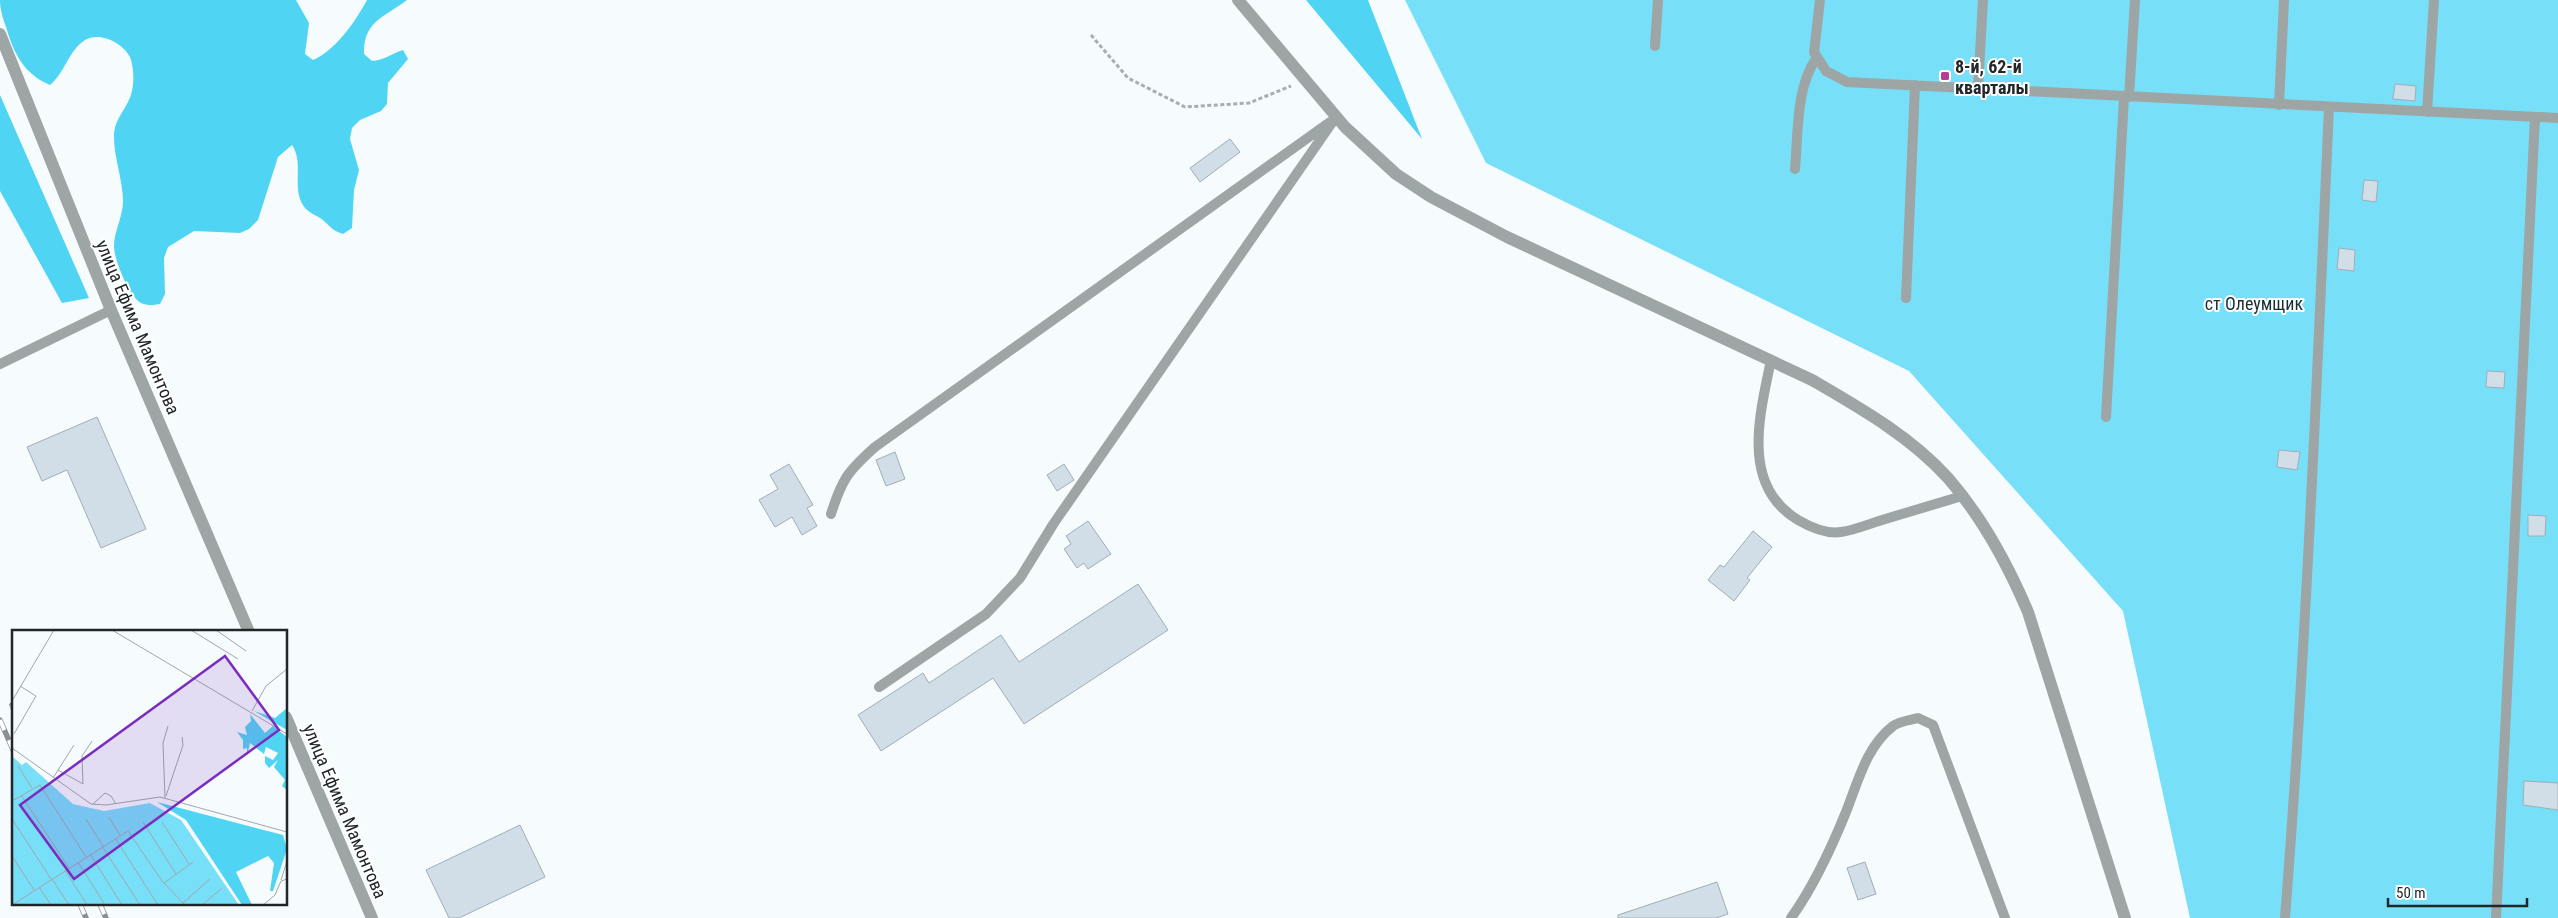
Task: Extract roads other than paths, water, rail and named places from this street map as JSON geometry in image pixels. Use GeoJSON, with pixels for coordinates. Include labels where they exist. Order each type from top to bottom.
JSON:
{"type":"FeatureCollection","features":[{"type":"Feature","properties":{"kind":"street"},"geometry":{"type":"LineString","coordinates":[[1238,0],[1336,117],[1369,151],[1396,174],[1447,206],[1507,237],[1771,360],[1860,408],[1898,434],[1947,478],[1962,496],[1993,542],[2014,578],[2028,612],[2125,918]]}},
{"type":"Feature","properties":{"kind":"street","name":"улица Ефима Мамонтова"},"geometry":{"type":"LineString","coordinates":[[0,34],[111,310],[249,630]]}},
{"type":"Feature","properties":{"kind":"street","name":"улица Ефима Мамонтова"},"geometry":{"type":"LineString","coordinates":[[288,722],[372,918]]}},
{"type":"Feature","properties":{"kind":"lane"},"geometry":{"type":"LineString","coordinates":[[1655,46],[1658,0]]}},
{"type":"Feature","properties":{"kind":"lane"},"geometry":{"type":"LineString","coordinates":[[1820,0],[1813,43],[1816,59],[1832,76],[1847,82],[2558,118]]}},
{"type":"Feature","properties":{"kind":"lane"},"geometry":{"type":"LineString","coordinates":[[1978,88],[1983,0]]}},
{"type":"Feature","properties":{"kind":"lane"},"geometry":{"type":"LineString","coordinates":[[2106,417],[2126,97],[2135,0]]}},
{"type":"Feature","properties":{"kind":"lane"},"geometry":{"type":"LineString","coordinates":[[2278,104],[2284,0]]}},
{"type":"Feature","properties":{"kind":"lane"},"geometry":{"type":"LineString","coordinates":[[2428,112],[2434,0]]}},
{"type":"Feature","properties":{"kind":"lane"},"geometry":{"type":"LineString","coordinates":[[1795,169],[1804,85],[1810,68],[1816,59]]}},
{"type":"Feature","properties":{"kind":"lane"},"geometry":{"type":"LineString","coordinates":[[1906,298],[1915,85]]}},
{"type":"Feature","properties":{"kind":"lane"},"geometry":{"type":"LineString","coordinates":[[2284,918],[2297,761],[2311,521],[2329,107]]}},
{"type":"Feature","properties":{"kind":"lane"},"geometry":{"type":"LineString","coordinates":[[831,514],[840,487],[850,469],[876,447],[1336,117]]}},
{"type":"Feature","properties":{"kind":"lane"},"geometry":{"type":"LineString","coordinates":[[879,687],[986,614],[1020,578],[1054,523],[1336,117]]}},
{"type":"Feature","properties":{"kind":"lane"},"geometry":{"type":"LineString","coordinates":[[2496,918],[2535,117]]}},
{"type":"Feature","properties":{"kind":"lane"},"geometry":{"type":"LineString","coordinates":[[0,364],[111,310]]}},
{"type":"Feature","properties":{"kind":"lane"},"geometry":{"type":"LineString","coordinates":[[1771,360],[1759,422],[1758,455],[1765,480],[1781,505],[1791,516],[1817,529],[1841,532],[1962,496]]}},
{"type":"Feature","properties":{"kind":"lane"},"geometry":{"type":"LineString","coordinates":[[1791,918],[1803,901],[1822,863],[1846,812],[1862,770],[1877,741],[1894,724],[1918,718],[1934,725],[2005,918]]}},
{"type":"Feature","properties":{"kind":"railway"},"geometry":{"type":"LineString","coordinates":[[0,720],[12,747]]}},
{"type":"Feature","properties":{"kind":"railway"},"geometry":{"type":"LineString","coordinates":[[81,906],[86,918]]}},
{"type":"Feature","properties":{"kind":"railway"},"geometry":{"type":"LineString","coordinates":[[101,906],[106,918]]}},
{"type":"Feature","properties":{"kind":"place","name":"8-й, 62-й кварталы"},"geometry":{"type":"Point","coordinates":[1945,76]}},
{"type":"Feature","properties":{"kind":"park label","name":"ст Олеумщик"},"geometry":{"type":"Point","coordinates":[2254,303]}}]}
